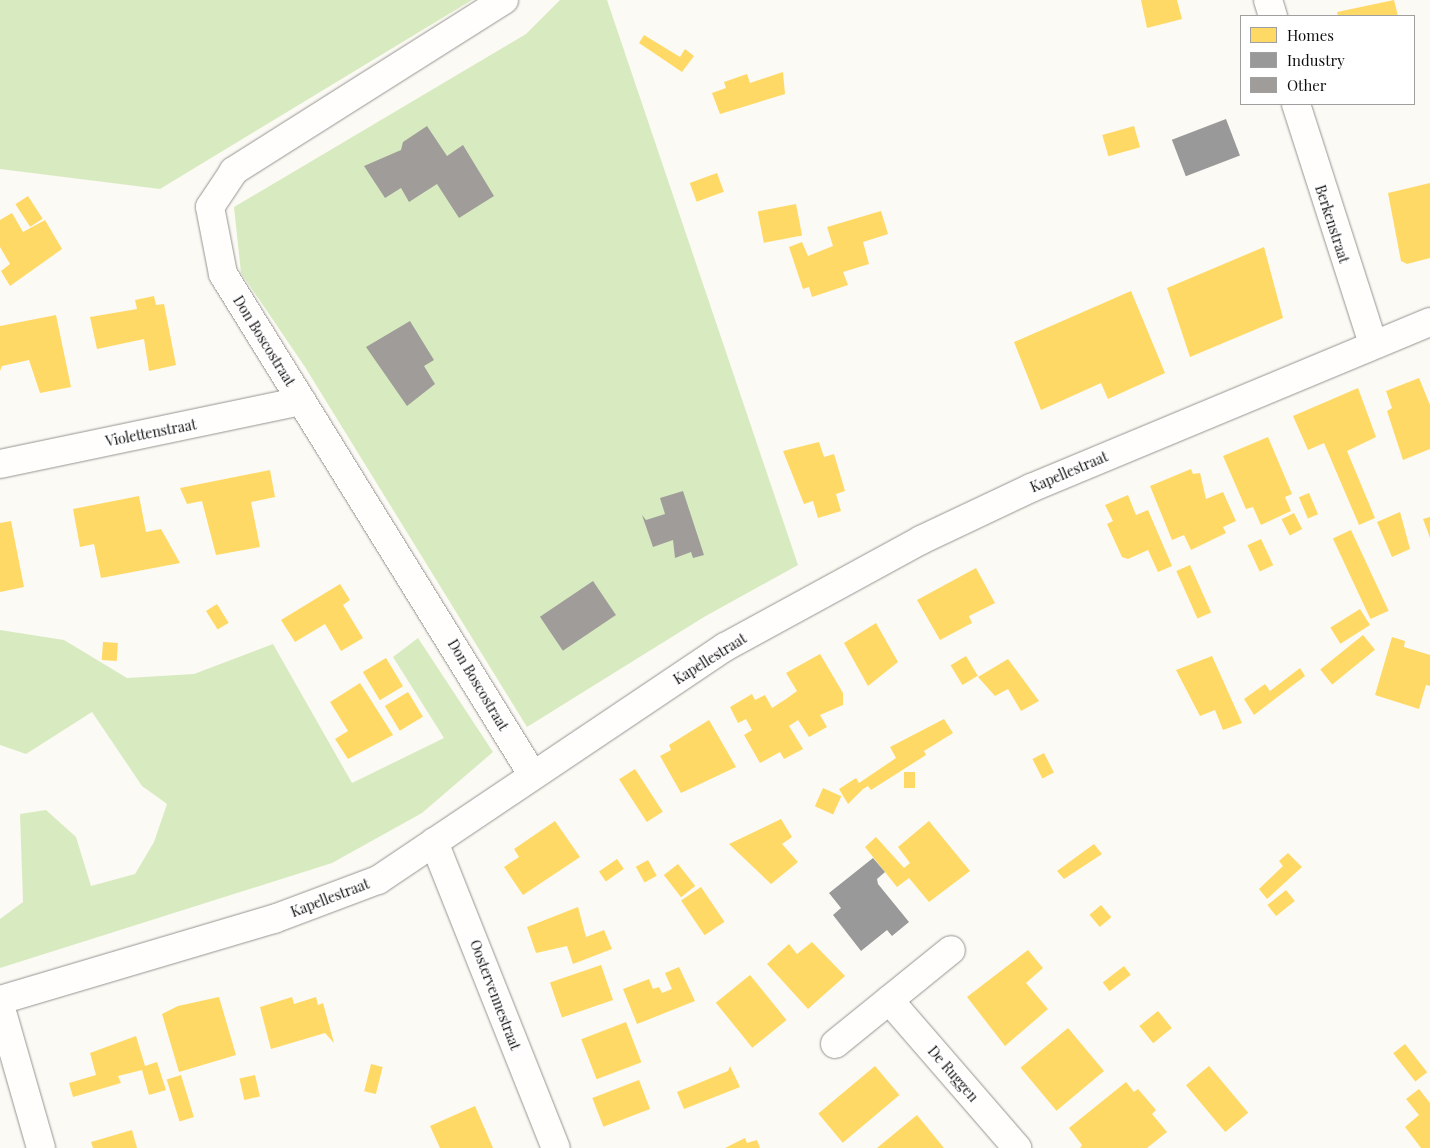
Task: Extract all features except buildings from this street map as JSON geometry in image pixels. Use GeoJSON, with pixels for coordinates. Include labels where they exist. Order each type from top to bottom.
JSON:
{"type":"FeatureCollection","features":[{"type":"Feature","properties":{"kind":"street","name":"Don Boscostraat"},"geometry":{"type":"LineString","coordinates":[[504,0],[234,171],[210,207],[223,274],[532,774]]}},
{"type":"Feature","properties":{"kind":"street"},"geometry":{"type":"LineString","coordinates":[[1268,0],[1273,15]]}},
{"type":"Feature","properties":{"kind":"street","name":"Berkenstraat"},"geometry":{"type":"LineString","coordinates":[[1296,105],[1373,344]]}},
{"type":"Feature","properties":{"kind":"street","name":"Kapellestraat"},"geometry":{"type":"LineString","coordinates":[[0,1000],[343,895],[378,880],[532,774],[726,647],[920,540],[1373,344],[1430,322]]}},
{"type":"Feature","properties":{"kind":"street","name":"Violettenstraat"},"geometry":{"type":"LineString","coordinates":[[0,464],[301,402]]}},
{"type":"Feature","properties":{"kind":"street","name":"Oostervennestraat"},"geometry":{"type":"LineString","coordinates":[[434,842],[556,1148]]}},
{"type":"Feature","properties":{"kind":"street"},"geometry":{"type":"LineString","coordinates":[[835,1044],[951,950]]}},
{"type":"Feature","properties":{"kind":"street","name":"De Ruggen"},"geometry":{"type":"LineString","coordinates":[[889,1000],[1017,1148]]}},
{"type":"Feature","properties":{"kind":"street"},"geometry":{"type":"LineString","coordinates":[[0,1005],[41,1148]]}},
{"type":"Feature","properties":{"kind":"green space"},"geometry":{"type":"Polygon","coordinates":[[[0,0],[472,0],[160,189],[0,169],[0,0]]]}},
{"type":"Feature","properties":{"kind":"green space"},"geometry":{"type":"Polygon","coordinates":[[[560,0],[607,0],[798,565],[704,617],[527,727],[305,367],[241,273],[234,207],[526,34],[560,0]]]}},
{"type":"Feature","properties":{"kind":"green space"},"geometry":{"type":"Polygon","coordinates":[[[0,630],[64,640],[127,678],[194,674],[273,644],[352,783],[444,738],[393,657],[418,638],[493,752],[422,813],[332,863],[0,968],[0,919],[23,902],[20,814],[46,810],[76,837],[91,886],[135,874],[154,842],[167,804],[142,786],[92,712],[26,754],[0,745],[0,630]]]}}]}
